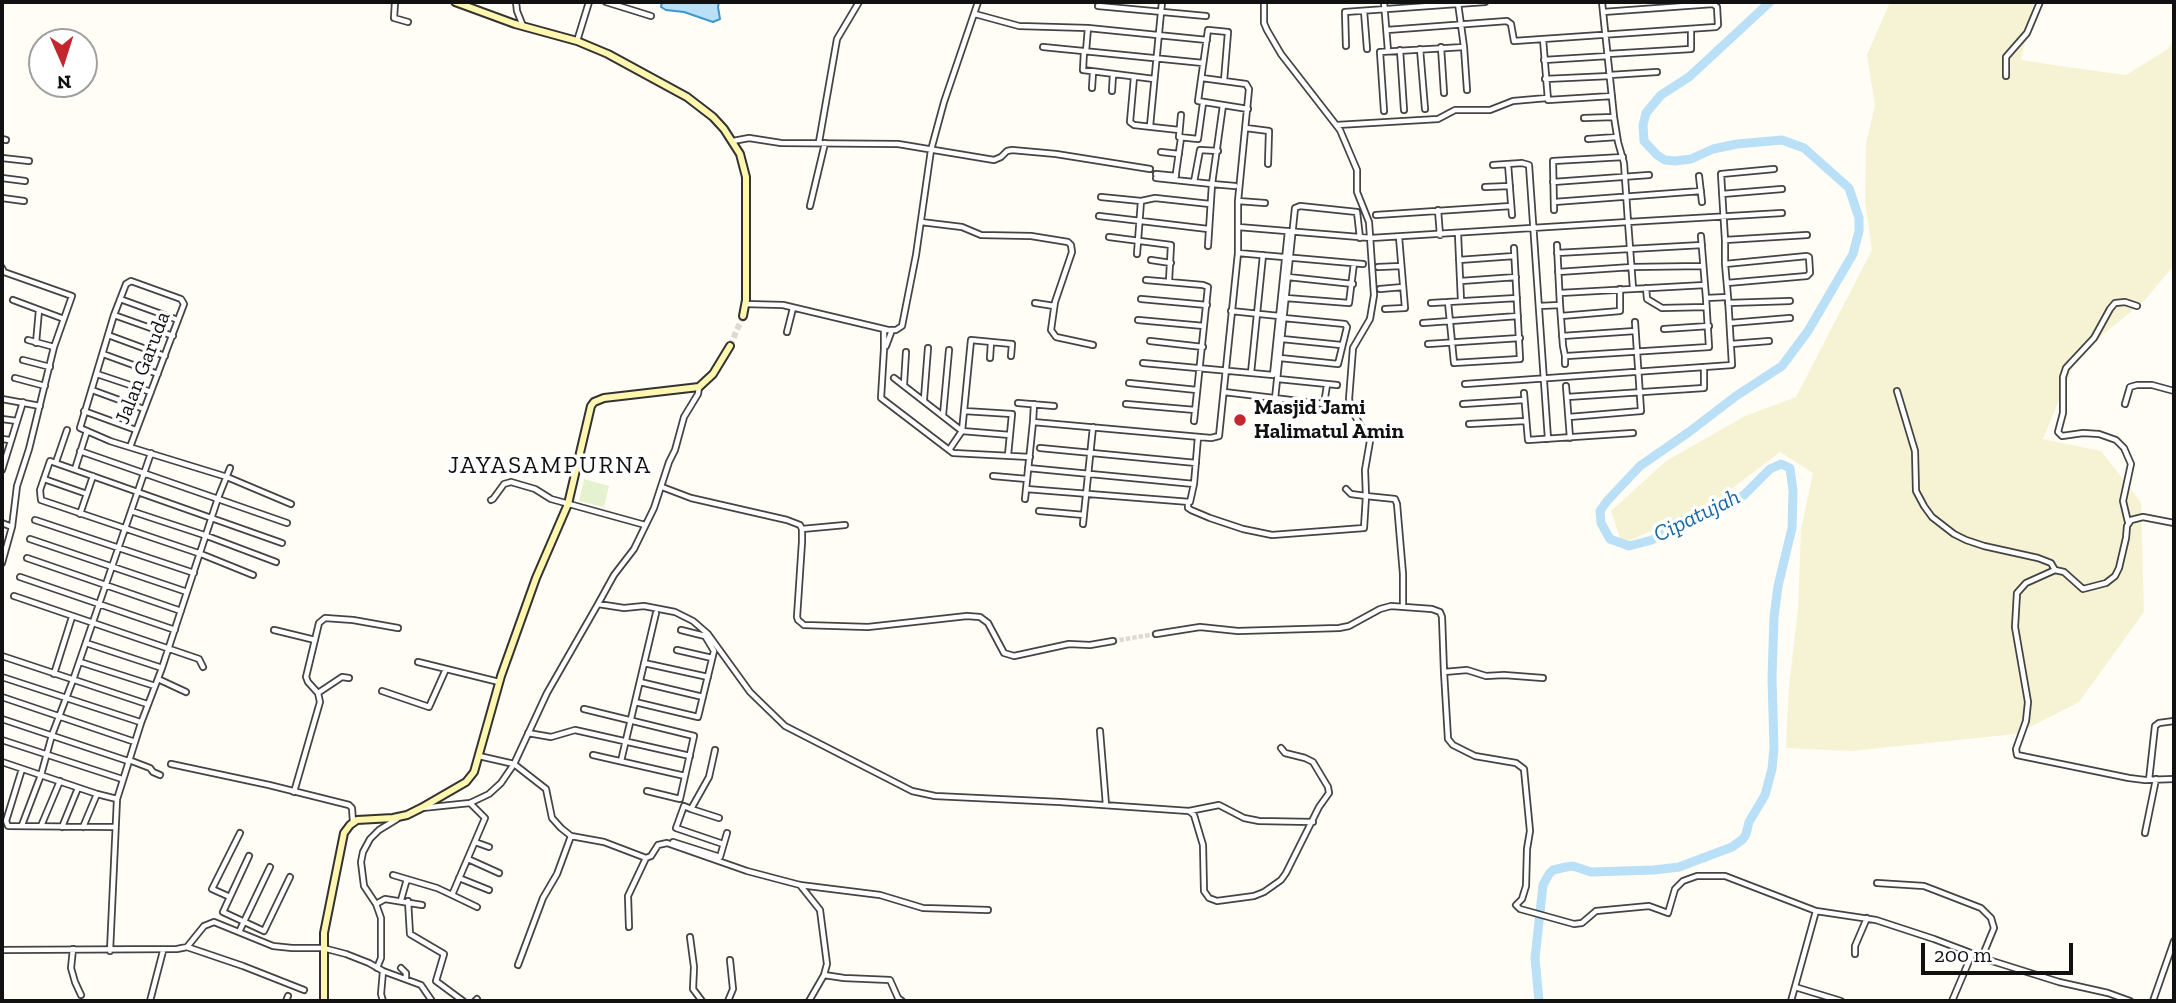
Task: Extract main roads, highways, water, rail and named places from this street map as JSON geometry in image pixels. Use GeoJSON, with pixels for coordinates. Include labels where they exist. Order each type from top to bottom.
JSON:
{"type":"FeatureCollection","features":[{"type":"Feature","properties":{"kind":"water"},"geometry":{"type":"Polygon","coordinates":[[[662,2],[719,2],[720,19],[713,22],[684,12],[666,10],[661,7],[662,2]]]}},
{"type":"Feature","properties":{"kind":"waterway","name":"Cipatujah"},"geometry":{"type":"LineString","coordinates":[[1539,1001],[1535,958],[1543,885],[1553,870],[1573,866],[1591,872],[1679,867],[1732,847],[1746,834],[1749,822],[1765,795],[1772,769],[1774,617],[1778,586],[1792,528],[1793,491],[1790,468],[1781,464],[1770,469],[1744,495],[1716,510],[1675,523],[1652,540],[1629,546],[1610,539],[1601,523],[1600,511],[1640,466],[1782,366],[1808,331],[1853,254],[1859,231],[1859,218],[1849,188],[1804,148],[1782,140],[1737,144],[1713,149],[1691,159],[1675,161],[1665,160],[1657,155],[1644,141],[1643,125],[1646,113],[1661,95],[1689,77],[1770,2]]}},
{"type":"Feature","properties":{"kind":"tunnel"},"geometry":{"type":"LineString","coordinates":[[730,346],[743,316]]}},
{"type":"Feature","properties":{"kind":"tunnel"},"geometry":{"type":"LineString","coordinates":[[1113,641],[1156,634]]}},
{"type":"Feature","properties":{"kind":"place","name":"Masjid Jami Halimatul Amin"},"geometry":{"type":"Point","coordinates":[1240,420]}},
{"type":"Feature","properties":{"kind":"district","name":"JAYASAMPURNA"},"geometry":{"type":"Point","coordinates":[550,466]}}]}
